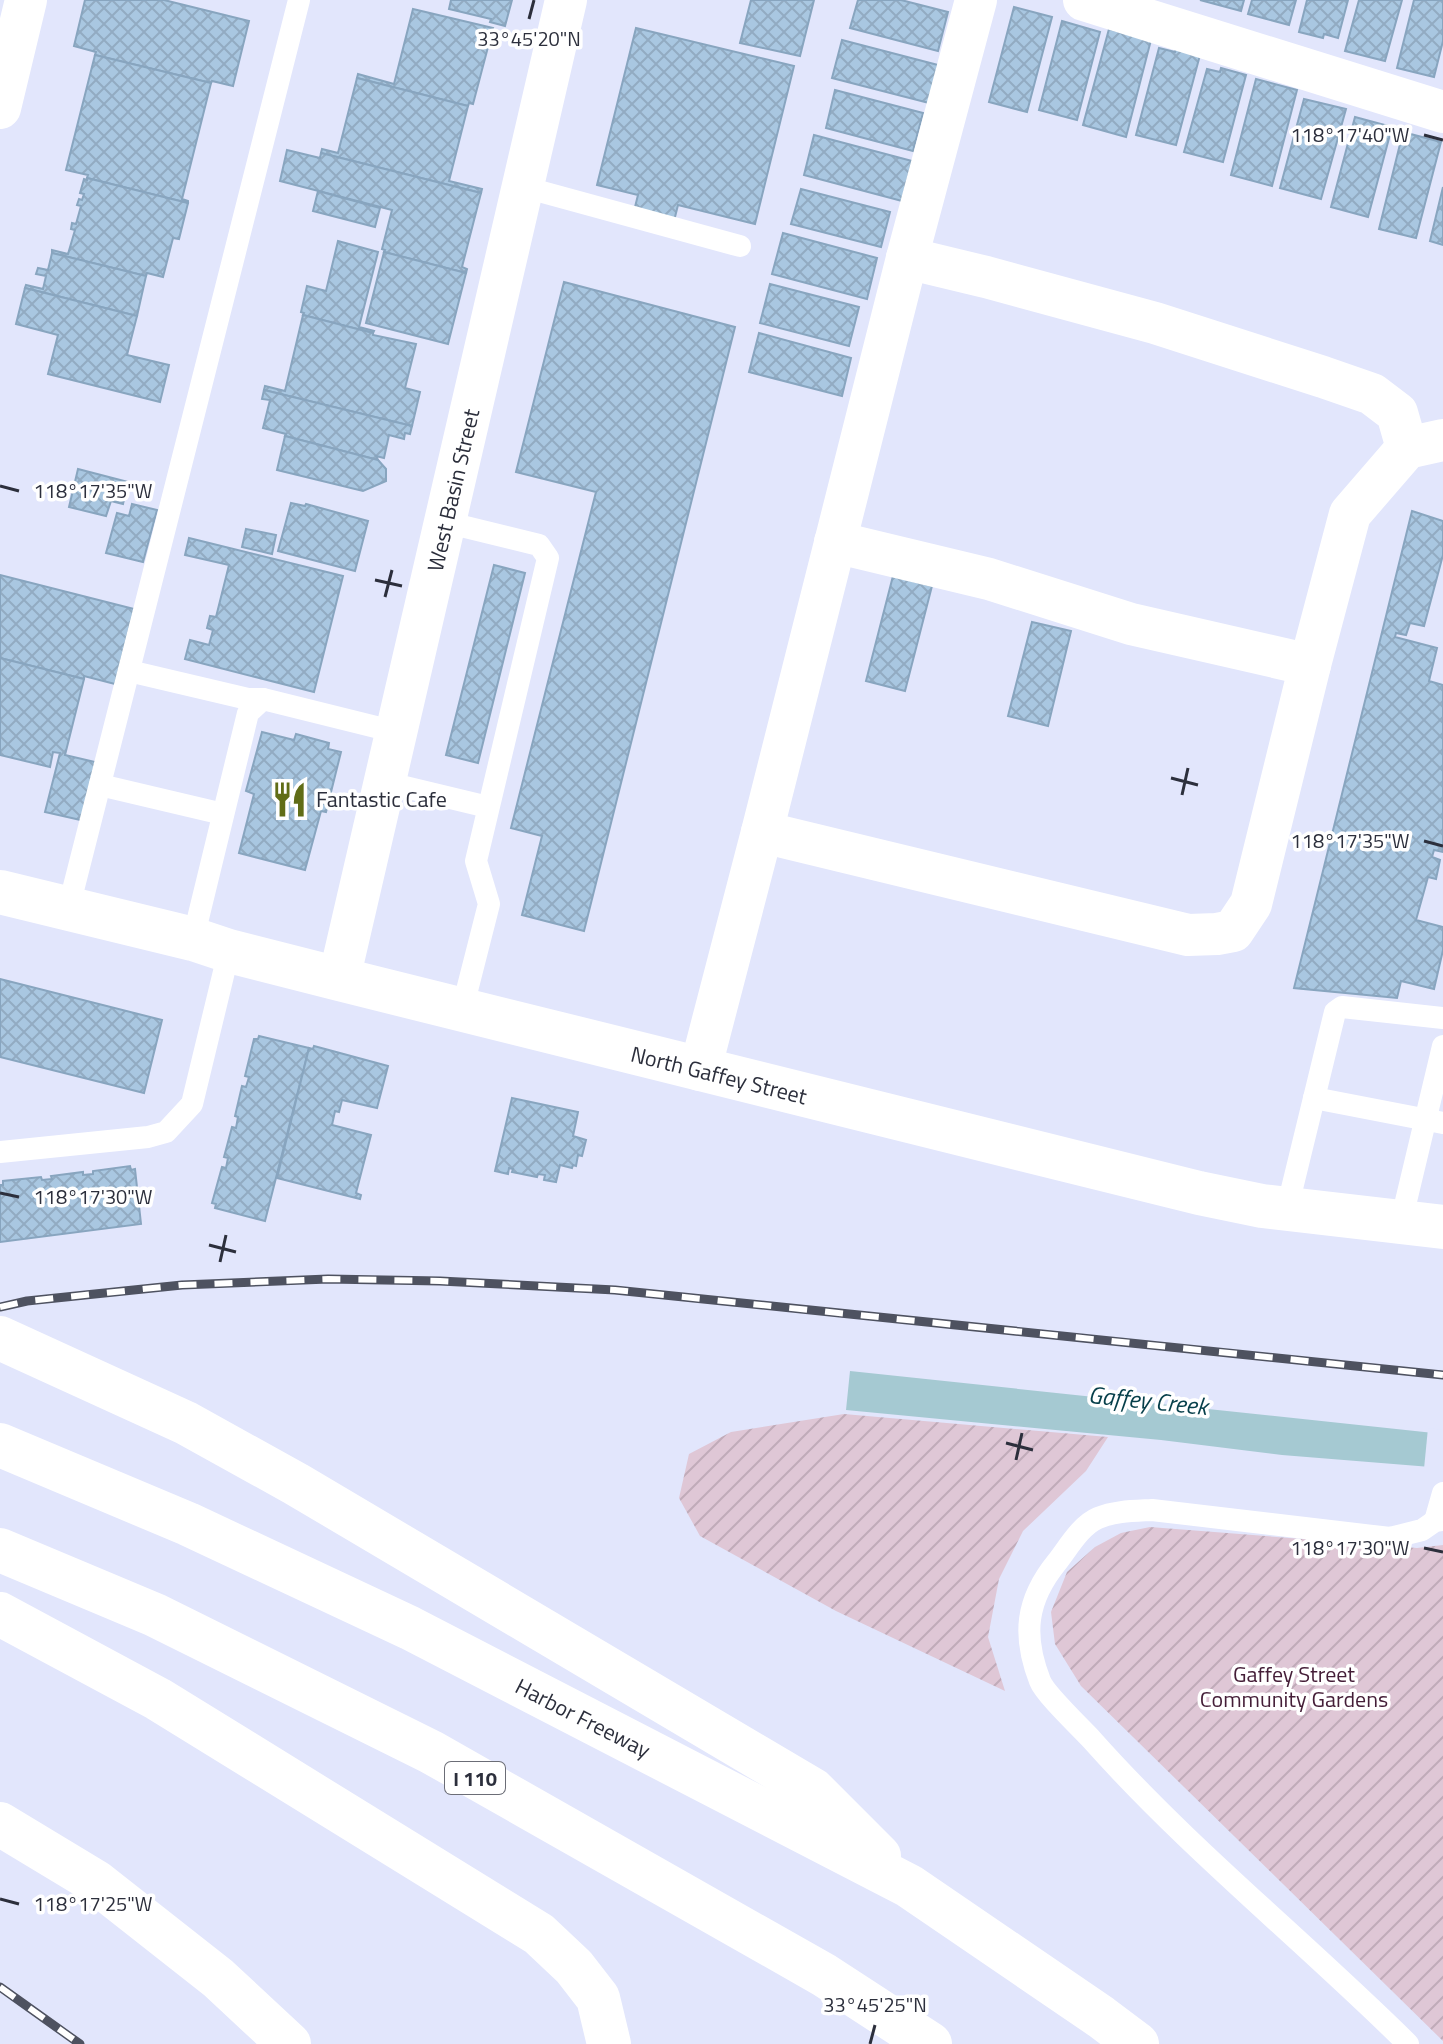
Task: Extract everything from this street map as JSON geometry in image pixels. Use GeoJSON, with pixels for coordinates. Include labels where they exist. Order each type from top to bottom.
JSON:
{"type":"FeatureCollection","features":[{"type":"Feature","properties":{"kind":"main road","name":"North Gaffey Street"},"geometry":{"type":"LineString","coordinates":[[0,892],[1138,1179],[1215,1197],[1287,1209],[1422,1225]]}},
{"type":"Feature","properties":{"kind":"main road"},"geometry":{"type":"LineString","coordinates":[[0,1338],[186,1423],[296,1484],[813,1790],[909,1886]]}},
{"type":"Feature","properties":{"kind":"main road","name":"Harbor Freeway"},"geometry":{"type":"LineString","coordinates":[[2,1446],[188,1524],[410,1628],[909,1886],[1137,2044]]}},
{"type":"Feature","properties":{"kind":"main road","name":"I 110"},"geometry":{"type":"LineString","coordinates":[[0,1550],[155,1615],[431,1752],[824,1975],[930,2044]]}},
{"type":"Feature","properties":{"kind":"main road"},"geometry":{"type":"LineString","coordinates":[[0,1614],[158,1699],[539,1934],[574,1967],[598,1998],[609,2044]]}},
{"type":"Feature","properties":{"kind":"main road"},"geometry":{"type":"LineString","coordinates":[[0,1824],[96,1882],[218,1978],[289,2044]]}},
{"type":"Feature","properties":{"kind":"street"},"geometry":{"type":"LineString","coordinates":[[0,108],[26,0]]}},
{"type":"Feature","properties":{"kind":"street","name":"West Basin Street"},"geometry":{"type":"LineString","coordinates":[[339,979],[566,0]]}},
{"type":"Feature","properties":{"kind":"street"},"geometry":{"type":"LineString","coordinates":[[700,1070],[976,0]]}},
{"type":"Feature","properties":{"kind":"street"},"geometry":{"type":"LineString","coordinates":[[1084,0],[1443,112]]}},
{"type":"Feature","properties":{"kind":"street"},"geometry":{"type":"LineString","coordinates":[[762,832],[1188,935],[1233,931],[1251,904],[1255,890],[1350,514],[1425,444],[1397,413],[1372,394],[1155,323],[907,258]]}},
{"type":"Feature","properties":{"kind":"street"},"geometry":{"type":"LineString","coordinates":[[835,542],[989,579],[1131,624],[1310,665]]}},
{"type":"Feature","properties":{"kind":"lane"},"geometry":{"type":"LineString","coordinates":[[68,910],[299,0]]}},
{"type":"Feature","properties":{"kind":"lane"},"geometry":{"type":"LineString","coordinates":[[524,187],[740,246]]}},
{"type":"Feature","properties":{"kind":"lane"},"geometry":{"type":"LineString","coordinates":[[445,522],[539,545],[548,558],[476,861],[489,904],[462,1010]]}},
{"type":"Feature","properties":{"kind":"lane"},"geometry":{"type":"LineString","coordinates":[[129,671],[248,699],[263,699],[396,732]]}},
{"type":"Feature","properties":{"kind":"lane"},"geometry":{"type":"LineString","coordinates":[[0,1152],[148,1137],[166,1132],[192,1104],[223,814],[248,713],[263,699]]}},
{"type":"Feature","properties":{"kind":"lane"},"geometry":{"type":"LineString","coordinates":[[384,782],[488,807]]}},
{"type":"Feature","properties":{"kind":"lane"},"geometry":{"type":"LineString","coordinates":[[100,785],[223,814]]}},
{"type":"Feature","properties":{"kind":"lane"},"geometry":{"type":"LineString","coordinates":[[1287,1209],[1335,1012],[1342,1007],[1443,1018]]}},
{"type":"Feature","properties":{"kind":"lane"},"geometry":{"type":"LineString","coordinates":[[1422,1225],[1443,1046]]}},
{"type":"Feature","properties":{"kind":"lane"},"geometry":{"type":"LineString","coordinates":[[1314,1098],[1434,1121]]}},
{"type":"Feature","properties":{"kind":"lane"},"geometry":{"type":"LineString","coordinates":[[1408,2044],[1126,1779],[1041,1684],[1029,1640],[1029,1620],[1037,1593],[1048,1573],[1080,1532],[1096,1519],[1126,1511],[1152,1510],[1390,1538],[1422,1530],[1439,1520],[1443,1493]]}},
{"type":"Feature","properties":{"kind":"green space"},"geometry":{"type":"Polygon","coordinates":[[[844,1414],[1108,1437],[1086,1471],[1023,1531],[999,1579],[988,1637],[1005,1691],[836,1611],[700,1536],[679,1498],[689,1454],[731,1432],[844,1414]]]}},
{"type":"Feature","properties":{"kind":"green space","name":"Gaffey Street Community Gardens"},"geometry":{"type":"Polygon","coordinates":[[[1150,1527],[1417,1548],[1443,1545],[1443,2041],[1081,1686],[1055,1644],[1051,1612],[1067,1572],[1095,1547],[1121,1533],[1150,1527]]]}},
{"type":"Feature","properties":{"kind":"shaded area"},"geometry":{"type":"Polygon","coordinates":[[[850,1371],[1443,1434],[1443,1468],[1282,1455],[1161,1440],[846,1410],[850,1371]]]}},
{"type":"Feature","properties":{"kind":"pier"},"geometry":{"type":"Polygon","coordinates":[[[1428,1428],[1443,1430],[1443,1471],[1424,1469],[1428,1428]]]}},
{"type":"Feature","properties":{"kind":"building"},"geometry":{"type":"Polygon","coordinates":[[[85,0],[164,0],[249,21],[233,86],[95,55],[96,52],[74,46],[85,0]]]}},
{"type":"Feature","properties":{"kind":"building"},"geometry":{"type":"Polygon","coordinates":[[[451,0],[512,0],[505,26],[490,22],[491,19],[449,9],[451,0]]]}},
{"type":"Feature","properties":{"kind":"building"},"geometry":{"type":"Polygon","coordinates":[[[751,0],[814,0],[800,56],[740,43],[751,0]]]}},
{"type":"Feature","properties":{"kind":"building"},"geometry":{"type":"Polygon","coordinates":[[[858,0],[901,0],[948,12],[938,51],[850,28],[858,0]]]}},
{"type":"Feature","properties":{"kind":"building"},"geometry":{"type":"Polygon","coordinates":[[[1200,0],[1244,0],[1241,11],[1200,0]]]}},
{"type":"Feature","properties":{"kind":"building"},"geometry":{"type":"Polygon","coordinates":[[[1252,0],[1296,0],[1289,25],[1248,14],[1252,0]]]}},
{"type":"Feature","properties":{"kind":"building"},"geometry":{"type":"Polygon","coordinates":[[[1307,0],[1348,0],[1338,38],[1299,32],[1307,0]]]}},
{"type":"Feature","properties":{"kind":"building"},"geometry":{"type":"Polygon","coordinates":[[[1359,0],[1402,0],[1385,61],[1345,51],[1359,0]]]}},
{"type":"Feature","properties":{"kind":"building"},"geometry":{"type":"Polygon","coordinates":[[[1414,0],[1443,0],[1443,41],[1434,77],[1397,68],[1414,0]]]}},
{"type":"Feature","properties":{"kind":"building"},"geometry":{"type":"Polygon","coordinates":[[[1014,7],[1052,17],[1027,112],[989,102],[1014,7]]]}},
{"type":"Feature","properties":{"kind":"building"},"geometry":{"type":"Polygon","coordinates":[[[413,9],[493,28],[473,104],[469,103],[468,106],[357,78],[358,74],[394,84],[413,9]]]}},
{"type":"Feature","properties":{"kind":"building"},"geometry":{"type":"Polygon","coordinates":[[[1062,21],[1100,32],[1077,120],[1039,110],[1062,21]]]}},
{"type":"Feature","properties":{"kind":"building"},"geometry":{"type":"Polygon","coordinates":[[[636,28],[794,66],[755,224],[678,205],[674,221],[634,211],[638,195],[597,185],[636,28]]]}},
{"type":"Feature","properties":{"kind":"building"},"geometry":{"type":"Polygon","coordinates":[[[1109,29],[1151,40],[1126,137],[1083,125],[1109,29]]]}},
{"type":"Feature","properties":{"kind":"building"},"geometry":{"type":"Polygon","coordinates":[[[842,40],[938,65],[929,103],[832,78],[842,40]]]}},
{"type":"Feature","properties":{"kind":"building"},"geometry":{"type":"Polygon","coordinates":[[[1159,48],[1200,55],[1176,145],[1136,135],[1159,48]]]}},
{"type":"Feature","properties":{"kind":"building"},"geometry":{"type":"Polygon","coordinates":[[[95,55],[211,83],[182,199],[188,203],[66,170],[95,55]]]}},
{"type":"Feature","properties":{"kind":"building"},"geometry":{"type":"Polygon","coordinates":[[[1221,68],[1246,75],[1223,162],[1184,152],[1207,69],[1220,72],[1221,68]]]}},
{"type":"Feature","properties":{"kind":"building"},"geometry":{"type":"Polygon","coordinates":[[[357,78],[468,106],[449,181],[482,189],[481,193],[321,153],[322,149],[338,153],[357,78]]]}},
{"type":"Feature","properties":{"kind":"building"},"geometry":{"type":"Polygon","coordinates":[[[1256,79],[1297,90],[1272,186],[1231,175],[1256,79]]]}},
{"type":"Feature","properties":{"kind":"building"},"geometry":{"type":"Polygon","coordinates":[[[835,90],[923,113],[913,151],[826,128],[835,90]]]}},
{"type":"Feature","properties":{"kind":"building"},"geometry":{"type":"Polygon","coordinates":[[[1304,99],[1346,109],[1321,199],[1280,188],[1304,99]]]}},
{"type":"Feature","properties":{"kind":"building"},"geometry":{"type":"Polygon","coordinates":[[[1355,117],[1392,127],[1368,217],[1331,207],[1355,117]]]}},
{"type":"Feature","properties":{"kind":"building"},"geometry":{"type":"Polygon","coordinates":[[[1403,132],[1441,142],[1416,238],[1379,229],[1403,132]]]}},
{"type":"Feature","properties":{"kind":"building"},"geometry":{"type":"Polygon","coordinates":[[[814,135],[912,161],[902,201],[804,175],[814,135]]]}},
{"type":"Feature","properties":{"kind":"building"},"geometry":{"type":"Polygon","coordinates":[[[287,150],[320,158],[321,153],[481,193],[462,267],[467,269],[466,273],[384,252],[382,249],[392,210],[280,181],[287,150]]]}},
{"type":"Feature","properties":{"kind":"building"},"geometry":{"type":"Polygon","coordinates":[[[87,178],[188,203],[179,239],[173,238],[163,277],[147,273],[146,276],[52,253],[52,250],[68,254],[75,230],[71,229],[72,223],[76,224],[81,206],[77,205],[79,199],[82,200],[84,194],[80,193],[87,178]]]}},
{"type":"Feature","properties":{"kind":"building"},"geometry":{"type":"Polygon","coordinates":[[[1443,187],[1443,245],[1430,241],[1443,187]]]}},
{"type":"Feature","properties":{"kind":"building"},"geometry":{"type":"Polygon","coordinates":[[[801,189],[890,212],[881,247],[791,224],[801,189]]]}},
{"type":"Feature","properties":{"kind":"building"},"geometry":{"type":"Polygon","coordinates":[[[318,191],[380,208],[375,227],[313,211],[318,191]]]}},
{"type":"Feature","properties":{"kind":"building"},"geometry":{"type":"Polygon","coordinates":[[[783,233],[877,258],[867,299],[772,274],[783,233]]]}},
{"type":"Feature","properties":{"kind":"building"},"geometry":{"type":"Polygon","coordinates":[[[338,241],[378,252],[359,327],[373,333],[301,312],[307,286],[326,291],[338,241]]]}},
{"type":"Feature","properties":{"kind":"building"},"geometry":{"type":"Polygon","coordinates":[[[384,252],[466,273],[448,344],[366,323],[384,252]]]}},
{"type":"Feature","properties":{"kind":"building"},"geometry":{"type":"Polygon","coordinates":[[[52,253],[146,276],[137,316],[25,288],[26,285],[43,289],[46,276],[36,274],[38,268],[48,270],[52,253]]]}},
{"type":"Feature","properties":{"kind":"building"},"geometry":{"type":"Polygon","coordinates":[[[564,282],[735,327],[584,931],[522,915],[542,836],[511,828],[596,492],[516,472],[564,282]]]}},
{"type":"Feature","properties":{"kind":"building"},"geometry":{"type":"Polygon","coordinates":[[[770,284],[859,307],[849,346],[760,323],[770,284]]]}},
{"type":"Feature","properties":{"kind":"building"},"geometry":{"type":"Polygon","coordinates":[[[25,288],[137,316],[127,355],[169,365],[160,402],[48,374],[58,335],[16,324],[25,288]]]}},
{"type":"Feature","properties":{"kind":"building"},"geometry":{"type":"Polygon","coordinates":[[[303,315],[416,344],[405,388],[420,392],[412,426],[264,390],[265,386],[285,391],[303,315]]]}},
{"type":"Feature","properties":{"kind":"building"},"geometry":{"type":"Polygon","coordinates":[[[759,333],[851,358],[842,396],[749,372],[759,333]]]}},
{"type":"Feature","properties":{"kind":"building"},"geometry":{"type":"Polygon","coordinates":[[[264,390],[412,426],[410,434],[405,433],[404,439],[389,435],[384,458],[376,456],[378,460],[285,436],[263,428],[270,400],[262,399],[264,390]]]}},
{"type":"Feature","properties":{"kind":"building"},"geometry":{"type":"Polygon","coordinates":[[[285,436],[378,460],[386,469],[386,481],[363,491],[277,470],[285,436]]]}},
{"type":"Feature","properties":{"kind":"building"},"geometry":{"type":"Polygon","coordinates":[[[78,469],[128,482],[123,504],[111,501],[106,516],[69,507],[78,469]]]}},
{"type":"Feature","properties":{"kind":"building"},"geometry":{"type":"Polygon","coordinates":[[[291,503],[306,504],[368,521],[355,571],[278,551],[291,503]]]}},
{"type":"Feature","properties":{"kind":"building"},"geometry":{"type":"Polygon","coordinates":[[[132,504],[157,510],[143,562],[106,553],[117,513],[129,516],[132,504]]]}},
{"type":"Feature","properties":{"kind":"building"},"geometry":{"type":"Polygon","coordinates":[[[1412,511],[1443,521],[1443,555],[1424,626],[1410,623],[1406,635],[1396,633],[1395,637],[1437,648],[1429,681],[1443,685],[1443,852],[1434,850],[1432,857],[1440,860],[1436,879],[1428,877],[1416,920],[1443,927],[1443,950],[1434,989],[1401,981],[1397,998],[1294,988],[1412,511]]]}},
{"type":"Feature","properties":{"kind":"building"},"geometry":{"type":"Polygon","coordinates":[[[246,529],[276,535],[272,554],[242,547],[246,529]]]}},
{"type":"Feature","properties":{"kind":"building"},"geometry":{"type":"Polygon","coordinates":[[[189,538],[343,576],[314,692],[185,659],[190,640],[209,645],[213,630],[207,628],[210,616],[216,617],[229,565],[185,555],[189,538]]]}},
{"type":"Feature","properties":{"kind":"building"},"geometry":{"type":"Polygon","coordinates":[[[494,565],[525,573],[478,763],[446,755],[494,565]]]}},
{"type":"Feature","properties":{"kind":"building"},"geometry":{"type":"Polygon","coordinates":[[[0,575],[134,609],[115,684],[0,658],[0,575]]]}},
{"type":"Feature","properties":{"kind":"building"},"geometry":{"type":"Polygon","coordinates":[[[893,576],[932,586],[905,691],[866,681],[893,576]]]}},
{"type":"Feature","properties":{"kind":"building"},"geometry":{"type":"Polygon","coordinates":[[[1032,622],[1071,631],[1048,726],[1008,716],[1032,622]]]}},
{"type":"Feature","properties":{"kind":"building"},"geometry":{"type":"Polygon","coordinates":[[[0,658],[84,679],[65,755],[95,762],[85,821],[45,812],[60,753],[53,752],[50,767],[0,755],[0,658]]]}},
{"type":"Feature","properties":{"kind":"building"},"geometry":{"type":"Polygon","coordinates":[[[262,732],[294,740],[296,734],[329,743],[328,749],[341,752],[326,812],[321,811],[305,870],[239,853],[254,794],[246,791],[262,732]]]}},
{"type":"Feature","properties":{"kind":"building"},"geometry":{"type":"Polygon","coordinates":[[[0,979],[162,1020],[144,1093],[0,1057],[0,979]]]}},
{"type":"Feature","properties":{"kind":"building"},"geometry":{"type":"Polygon","coordinates":[[[259,1036],[309,1048],[265,1221],[215,1208],[216,1204],[212,1203],[222,1167],[226,1168],[228,1158],[224,1157],[232,1127],[236,1128],[238,1117],[235,1116],[242,1086],[246,1087],[249,1077],[245,1076],[254,1039],[259,1036]]]}},
{"type":"Feature","properties":{"kind":"building"},"geometry":{"type":"Polygon","coordinates":[[[314,1046],[388,1066],[377,1108],[342,1100],[339,1112],[335,1111],[332,1125],[371,1135],[356,1193],[361,1195],[360,1199],[277,1178],[309,1048],[313,1049],[314,1046]]]}},
{"type":"Feature","properties":{"kind":"building"},"geometry":{"type":"Polygon","coordinates":[[[512,1098],[578,1112],[573,1136],[586,1140],[582,1156],[578,1155],[576,1166],[572,1168],[560,1165],[556,1182],[544,1180],[545,1175],[538,1174],[537,1177],[512,1172],[513,1169],[509,1168],[508,1174],[495,1171],[512,1098]]]}},
{"type":"Feature","properties":{"kind":"building"},"geometry":{"type":"Polygon","coordinates":[[[130,1166],[131,1170],[135,1169],[141,1224],[0,1242],[0,1185],[3,1181],[41,1177],[42,1180],[52,1179],[51,1176],[83,1172],[83,1175],[93,1174],[93,1171],[130,1166]]]}},
{"type":"Feature","properties":{"kind":"railway"},"geometry":{"type":"LineString","coordinates":[[0,1307],[27,1301],[182,1285],[328,1279],[440,1281],[615,1290],[1443,1375]]}},
{"type":"Feature","properties":{"kind":"railway"},"geometry":{"type":"LineString","coordinates":[[0,1987],[80,2044]]}},
{"type":"Feature","properties":{"kind":"place","name":"Fantastic Cafe"},"geometry":{"type":"Point","coordinates":[290,799]}},
{"type":"Feature","properties":{"kind":"water label","name":"Gaffey Creek"},"geometry":{"type":"Point","coordinates":[1148,1400]}}]}
